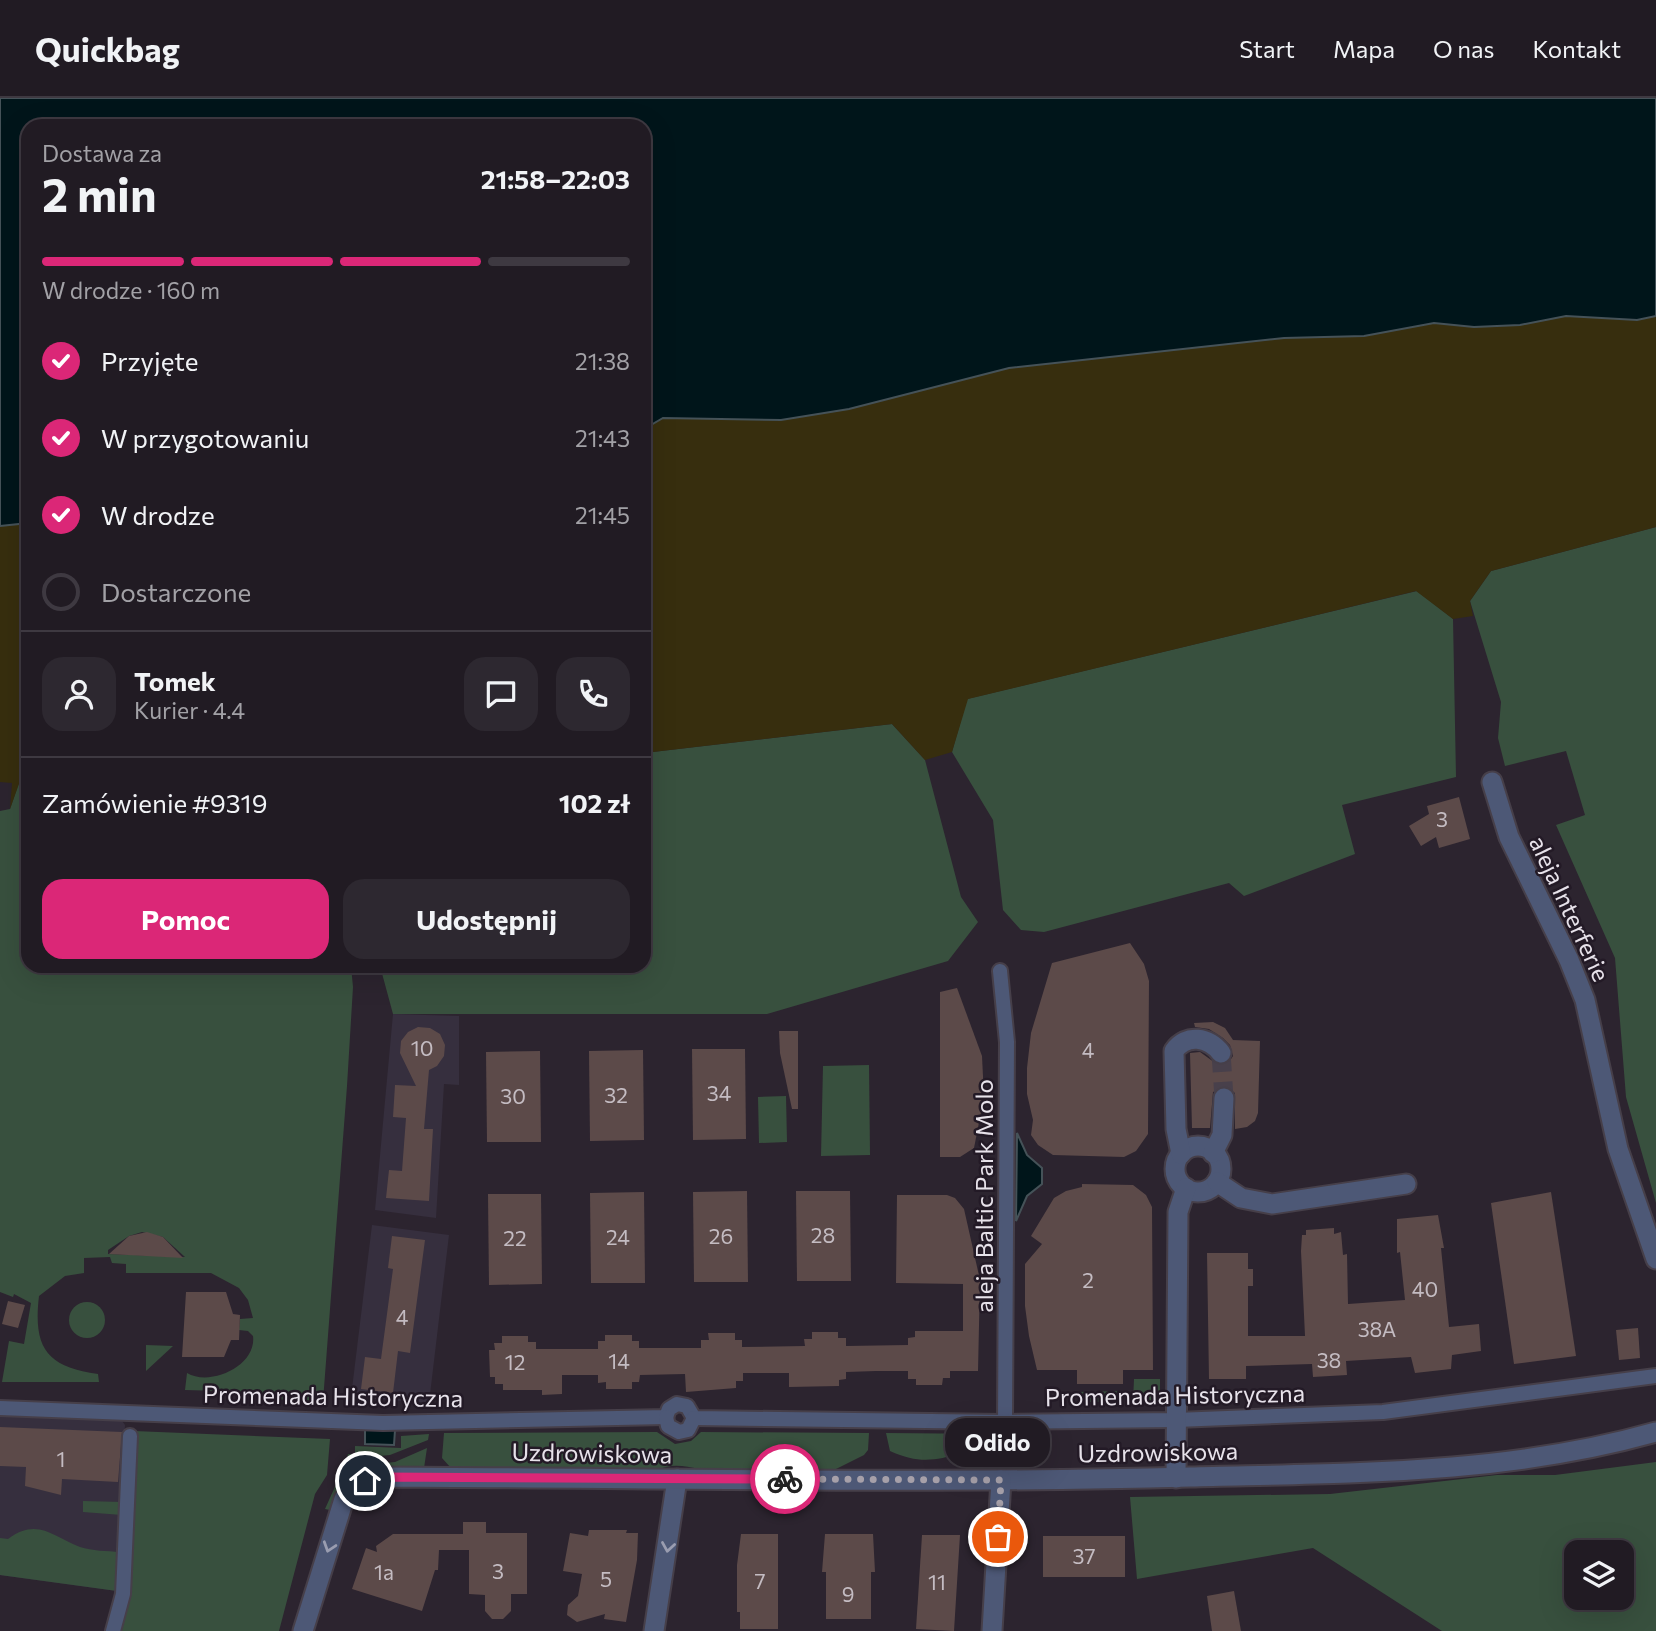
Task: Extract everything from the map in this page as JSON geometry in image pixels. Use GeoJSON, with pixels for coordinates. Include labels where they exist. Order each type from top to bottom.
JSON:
{"type":"FeatureCollection","features":[{"type":"Feature","properties":{"kind":"street","name":"aleja Interferie"},"geometry":{"type":"LineString","coordinates":[[1492,782],[1509,837],[1564,949],[1585,1000],[1618,1149],[1656,1259]]}},
{"type":"Feature","properties":{"kind":"street","name":"aleja Baltic Park Molo"},"geometry":{"type":"LineString","coordinates":[[1000,971],[1007,1042],[1005,1422]]}},
{"type":"Feature","properties":{"kind":"street"},"geometry":{"type":"LineString","coordinates":[[1181,1154],[1201,1147],[1213,1153],[1220,1163],[1217,1181],[1206,1191],[1186,1188],[1176,1174],[1176,1165],[1181,1154],[1175,1129],[1174,1051],[1184,1041],[1196,1039],[1213,1042],[1221,1053]]}},
{"type":"Feature","properties":{"kind":"street"},"geometry":{"type":"LineString","coordinates":[[1213,1153],[1222,1135],[1224,1098]]}},
{"type":"Feature","properties":{"kind":"street"},"geometry":{"type":"LineString","coordinates":[[1217,1181],[1241,1198],[1272,1204],[1406,1184]]}},
{"type":"Feature","properties":{"kind":"street"},"geometry":{"type":"LineString","coordinates":[[1176,1478],[1178,1212],[1186,1188]]}},
{"type":"Feature","properties":{"kind":"street","name":"Promenada Historyczna"},"geometry":{"type":"LineString","coordinates":[[0,1408],[383,1423],[666,1417],[669,1409],[682,1404],[690,1409],[694,1418],[1005,1422],[1176,1420],[1383,1412],[1656,1376]]}},
{"type":"Feature","properties":{"kind":"street","name":"Uzdrowiskowa"},"geometry":{"type":"LineString","coordinates":[[303,1631],[344,1499],[365,1481],[379,1477],[1001,1480],[1406,1471],[1549,1456],[1656,1432]]}},
{"type":"Feature","properties":{"kind":"street"},"geometry":{"type":"LineString","coordinates":[[113,1631],[123,1594],[130,1436]]}},
{"type":"Feature","properties":{"kind":"street"},"geometry":{"type":"LineString","coordinates":[[654,1631],[677,1479]]}},
{"type":"Feature","properties":{"kind":"street"},"geometry":{"type":"LineString","coordinates":[[992,1631],[1001,1480]]}},
{"type":"Feature","properties":{"kind":"shaded area"},"geometry":{"type":"Polygon","coordinates":[[[0,98],[1656,98],[1656,316],[1637,320],[1566,316],[1520,325],[1474,327],[1434,323],[1364,336],[1284,338],[1009,368],[849,409],[781,420],[663,418],[651,425],[651,119],[21,119],[21,524],[0,526],[0,98]]]}},
{"type":"Feature","properties":{"kind":"shaded area"},"geometry":{"type":"Polygon","coordinates":[[[393,1014],[459,1016],[459,1085],[444,1084],[436,1218],[375,1210],[393,1014]]]}},
{"type":"Feature","properties":{"kind":"shaded area"},"geometry":{"type":"Polygon","coordinates":[[[1017,1133],[1027,1155],[1042,1168],[1042,1184],[1027,1196],[1016,1221],[1017,1133]]]}},
{"type":"Feature","properties":{"kind":"shaded area"},"geometry":{"type":"Polygon","coordinates":[[[372,1225],[449,1235],[429,1403],[351,1397],[372,1225]]]}},
{"type":"Feature","properties":{"kind":"shaded area"},"geometry":{"type":"Polygon","coordinates":[[[0,1416],[122,1421],[125,1425],[117,1591],[0,1575],[0,1416]]]}},
{"type":"Feature","properties":{"kind":"shaded area"},"geometry":{"type":"Polygon","coordinates":[[[365,1429],[395,1430],[394,1445],[365,1444],[365,1429]]]}},
{"type":"Feature","properties":{"kind":"green space"},"geometry":{"type":"Polygon","coordinates":[[[1656,527],[1656,1203],[1626,1097],[1615,958],[1556,825],[1585,815],[1566,751],[1505,766],[1498,738],[1501,702],[1470,601],[1491,571],[1656,527]]]}},
{"type":"Feature","properties":{"kind":"green space"},"geometry":{"type":"Polygon","coordinates":[[[1417,591],[1453,619],[1456,777],[1342,805],[1355,854],[1244,896],[1229,883],[1044,932],[1021,930],[1003,910],[993,820],[952,752],[967,699],[1417,591]]]}},
{"type":"Feature","properties":{"kind":"green space"},"geometry":{"type":"Polygon","coordinates":[[[892,724],[925,760],[961,897],[978,922],[948,961],[767,1014],[393,1014],[382,973],[651,973],[651,752],[892,724]]]}},
{"type":"Feature","properties":{"kind":"green space"},"geometry":{"type":"Polygon","coordinates":[[[21,777],[21,973],[352,973],[347,1086],[323,1401],[261,1399],[260,1392],[185,1390],[187,1373],[197,1377],[219,1375],[240,1365],[248,1356],[253,1336],[248,1331],[239,1330],[240,1319],[253,1318],[248,1300],[239,1288],[211,1273],[126,1273],[126,1264],[112,1263],[110,1257],[84,1258],[84,1273],[65,1276],[39,1296],[38,1329],[47,1352],[66,1366],[98,1374],[99,1382],[2,1382],[9,1341],[24,1344],[31,1303],[14,1294],[13,1297],[0,1292],[0,811],[10,809],[21,777]],[[142,1232],[129,1236],[108,1250],[108,1254],[185,1257],[163,1237],[142,1232]]]}},
{"type":"Feature","properties":{"kind":"green space"},"geometry":{"type":"Polygon","coordinates":[[[869,1065],[870,1155],[821,1156],[823,1066],[869,1065]]]}},
{"type":"Feature","properties":{"kind":"green space"},"geometry":{"type":"Polygon","coordinates":[[[786,1096],[787,1142],[759,1143],[758,1097],[786,1096]]]}},
{"type":"Feature","properties":{"kind":"green space"},"geometry":{"type":"Polygon","coordinates":[[[87,1302],[100,1307],[105,1320],[100,1333],[87,1338],[74,1333],[69,1320],[74,1307],[87,1302]]]}},
{"type":"Feature","properties":{"kind":"green space"},"geometry":{"type":"Polygon","coordinates":[[[146,1345],[173,1346],[146,1371],[146,1345]]]}},
{"type":"Feature","properties":{"kind":"green space"},"geometry":{"type":"Polygon","coordinates":[[[1134,1379],[1160,1379],[1160,1403],[1133,1402],[1134,1379]]]}},
{"type":"Feature","properties":{"kind":"green space"},"geometry":{"type":"Polygon","coordinates":[[[1123,1391],[1123,1402],[1078,1402],[1078,1392],[1123,1391]]]}},
{"type":"Feature","properties":{"kind":"green space"},"geometry":{"type":"Polygon","coordinates":[[[134,1431],[330,1439],[327,1475],[315,1494],[279,1631],[110,1631],[117,1591],[0,1575],[0,1538],[8,1539],[28,1530],[45,1531],[85,1548],[120,1552],[134,1431]]]}},
{"type":"Feature","properties":{"kind":"green space"},"geometry":{"type":"Polygon","coordinates":[[[657,1432],[675,1444],[691,1441],[701,1432],[869,1433],[868,1450],[864,1455],[834,1470],[699,1469],[678,1466],[658,1470],[451,1468],[442,1458],[444,1433],[657,1432]]]}},
{"type":"Feature","properties":{"kind":"green space"},"geometry":{"type":"Polygon","coordinates":[[[886,1433],[996,1434],[998,1446],[944,1458],[920,1460],[890,1451],[886,1433]]]}},
{"type":"Feature","properties":{"kind":"green space"},"geometry":{"type":"Polygon","coordinates":[[[429,1434],[428,1440],[390,1455],[358,1458],[345,1465],[348,1454],[355,1454],[355,1446],[401,1448],[401,1436],[429,1434]]]}},
{"type":"Feature","properties":{"kind":"green space"},"geometry":{"type":"Polygon","coordinates":[[[427,1448],[424,1468],[378,1468],[357,1474],[339,1493],[330,1510],[325,1509],[338,1480],[355,1466],[395,1462],[427,1448]]]}},
{"type":"Feature","properties":{"kind":"green space"},"geometry":{"type":"Polygon","coordinates":[[[1656,1462],[1656,1631],[1442,1631],[1313,1548],[1137,1579],[1130,1497],[1330,1494],[1497,1475],[1555,1475],[1656,1462]]]}},
{"type":"Feature","properties":{"kind":"green space"},"geometry":{"type":"Polygon","coordinates":[[[83,1501],[122,1502],[122,1515],[83,1512],[83,1501]]]}},
{"type":"Feature","properties":{"kind":"sand"},"geometry":{"type":"Polygon","coordinates":[[[1566,316],[1637,320],[1656,316],[1656,527],[1491,571],[1470,601],[1473,616],[1453,619],[1416,591],[968,699],[952,752],[925,760],[892,724],[651,752],[651,425],[663,418],[781,420],[849,409],[1009,368],[1284,338],[1364,336],[1434,323],[1474,327],[1520,325],[1566,316]]]}},
{"type":"Feature","properties":{"kind":"sand"},"geometry":{"type":"Polygon","coordinates":[[[21,524],[21,778],[10,809],[12,783],[0,782],[0,526],[21,524]]]}},
{"type":"Feature","properties":{"kind":"building"},"geometry":{"type":"Polygon","coordinates":[[[1459,797],[1470,839],[1439,848],[1436,837],[1421,846],[1409,826],[1429,814],[1427,806],[1459,797]]]}},
{"type":"Feature","properties":{"kind":"building"},"geometry":{"type":"Polygon","coordinates":[[[1130,943],[1144,964],[1149,981],[1148,1134],[1136,1151],[1124,1157],[1053,1155],[1038,1145],[1031,1135],[1033,1120],[1027,1094],[1031,1033],[1052,963],[1130,943]]]}},
{"type":"Feature","properties":{"kind":"building"},"geometry":{"type":"Polygon","coordinates":[[[957,988],[982,1056],[984,1097],[974,1148],[960,1157],[940,1157],[940,992],[957,988]]]}},
{"type":"Feature","properties":{"kind":"building"},"geometry":{"type":"Polygon","coordinates":[[[1213,1022],[1225,1028],[1233,1040],[1260,1041],[1258,1113],[1255,1121],[1247,1127],[1235,1129],[1235,1093],[1224,1086],[1213,1092],[1210,1128],[1192,1128],[1190,1053],[1200,1052],[1218,1065],[1229,1062],[1233,1056],[1230,1045],[1223,1038],[1209,1029],[1195,1027],[1194,1023],[1213,1022]]]}},
{"type":"Feature","properties":{"kind":"building"},"geometry":{"type":"Polygon","coordinates":[[[418,1027],[430,1028],[440,1034],[445,1045],[444,1056],[437,1066],[429,1070],[424,1129],[433,1129],[429,1201],[386,1198],[389,1170],[402,1171],[406,1118],[393,1117],[395,1085],[416,1086],[400,1053],[401,1041],[408,1032],[418,1027]]]}},
{"type":"Feature","properties":{"kind":"building"},"geometry":{"type":"Polygon","coordinates":[[[779,1031],[798,1031],[798,1109],[792,1109],[780,1053],[779,1031]]]}},
{"type":"Feature","properties":{"kind":"building"},"geometry":{"type":"Polygon","coordinates":[[[692,1049],[745,1049],[746,1139],[693,1140],[692,1049]]]}},
{"type":"Feature","properties":{"kind":"building"},"geometry":{"type":"Polygon","coordinates":[[[643,1050],[644,1140],[590,1141],[589,1051],[643,1050]]]}},
{"type":"Feature","properties":{"kind":"building"},"geometry":{"type":"Polygon","coordinates":[[[540,1051],[541,1142],[487,1142],[486,1052],[540,1051]]]}},
{"type":"Feature","properties":{"kind":"building"},"geometry":{"type":"Polygon","coordinates":[[[1082,1184],[1133,1185],[1146,1195],[1152,1207],[1153,1370],[1123,1370],[1123,1384],[1077,1384],[1077,1370],[1037,1370],[1029,1336],[1025,1306],[1025,1264],[1042,1244],[1031,1236],[1054,1198],[1066,1191],[1082,1187],[1082,1184]]]}},
{"type":"Feature","properties":{"kind":"building"},"geometry":{"type":"Polygon","coordinates":[[[747,1191],[748,1282],[694,1282],[693,1192],[747,1191]]]}},
{"type":"Feature","properties":{"kind":"building"},"geometry":{"type":"Polygon","coordinates":[[[796,1191],[850,1191],[851,1281],[797,1281],[796,1191]]]}},
{"type":"Feature","properties":{"kind":"building"},"geometry":{"type":"Polygon","coordinates":[[[644,1192],[645,1283],[591,1283],[590,1193],[644,1192]]]}},
{"type":"Feature","properties":{"kind":"building"},"geometry":{"type":"Polygon","coordinates":[[[1551,1192],[1576,1356],[1514,1364],[1491,1203],[1551,1192]]]}},
{"type":"Feature","properties":{"kind":"building"},"geometry":{"type":"Polygon","coordinates":[[[488,1194],[541,1194],[542,1284],[489,1285],[488,1194]]]}},
{"type":"Feature","properties":{"kind":"building"},"geometry":{"type":"Polygon","coordinates":[[[897,1195],[947,1195],[955,1198],[964,1209],[980,1280],[978,1371],[950,1371],[950,1378],[943,1378],[942,1385],[916,1385],[916,1379],[908,1379],[908,1371],[876,1371],[846,1372],[846,1379],[839,1380],[839,1386],[789,1387],[789,1373],[743,1373],[743,1381],[736,1381],[736,1388],[686,1392],[685,1374],[640,1375],[639,1382],[632,1382],[632,1389],[606,1389],[606,1382],[598,1383],[598,1375],[562,1375],[562,1394],[542,1395],[542,1390],[503,1390],[503,1384],[495,1384],[495,1377],[490,1377],[489,1350],[495,1350],[494,1343],[502,1343],[502,1336],[528,1336],[528,1342],[536,1342],[536,1349],[598,1349],[598,1341],[605,1341],[605,1335],[632,1335],[632,1341],[639,1341],[639,1348],[701,1348],[701,1340],[709,1340],[708,1333],[735,1333],[735,1340],[742,1340],[742,1347],[805,1346],[804,1339],[812,1339],[812,1332],[838,1332],[838,1338],[846,1338],[846,1346],[908,1345],[908,1338],[915,1337],[915,1331],[963,1331],[963,1284],[896,1283],[897,1195]]]}},
{"type":"Feature","properties":{"kind":"building"},"geometry":{"type":"Polygon","coordinates":[[[1438,1215],[1444,1248],[1441,1248],[1449,1327],[1479,1324],[1481,1351],[1452,1355],[1451,1369],[1415,1373],[1411,1357],[1346,1361],[1347,1375],[1313,1377],[1312,1364],[1246,1366],[1246,1379],[1209,1379],[1207,1253],[1248,1253],[1248,1269],[1253,1269],[1253,1286],[1248,1286],[1248,1336],[1305,1336],[1301,1251],[1302,1235],[1306,1235],[1306,1230],[1334,1228],[1334,1234],[1341,1232],[1343,1255],[1347,1254],[1348,1304],[1405,1300],[1400,1252],[1397,1253],[1397,1219],[1438,1215]]]}},
{"type":"Feature","properties":{"kind":"building"},"geometry":{"type":"Polygon","coordinates":[[[147,1232],[163,1237],[183,1258],[109,1254],[129,1236],[147,1232]]]}},
{"type":"Feature","properties":{"kind":"building"},"geometry":{"type":"Polygon","coordinates":[[[392,1236],[425,1240],[410,1353],[398,1351],[393,1393],[361,1389],[365,1357],[381,1359],[393,1269],[388,1268],[392,1236]]]}},
{"type":"Feature","properties":{"kind":"building"},"geometry":{"type":"Polygon","coordinates":[[[186,1292],[226,1292],[233,1314],[240,1315],[239,1340],[231,1340],[224,1357],[182,1357],[186,1292]]]}},
{"type":"Feature","properties":{"kind":"building"},"geometry":{"type":"Polygon","coordinates":[[[8,1301],[25,1305],[18,1328],[2,1324],[8,1301]]]}},
{"type":"Feature","properties":{"kind":"building"},"geometry":{"type":"Polygon","coordinates":[[[1638,1328],[1640,1358],[1619,1360],[1616,1330],[1638,1328]]]}},
{"type":"Feature","properties":{"kind":"building"},"geometry":{"type":"Polygon","coordinates":[[[0,1427],[122,1432],[118,1482],[62,1479],[61,1495],[25,1486],[26,1467],[0,1466],[0,1427]]]}},
{"type":"Feature","properties":{"kind":"building"},"geometry":{"type":"Polygon","coordinates":[[[463,1522],[486,1522],[486,1533],[527,1533],[527,1594],[511,1594],[511,1611],[503,1619],[492,1619],[485,1611],[485,1595],[469,1594],[469,1550],[439,1550],[438,1570],[435,1570],[422,1611],[352,1589],[366,1548],[377,1552],[376,1546],[393,1534],[463,1534],[463,1522]]]}},
{"type":"Feature","properties":{"kind":"building"},"geometry":{"type":"Polygon","coordinates":[[[589,1530],[627,1530],[626,1533],[638,1533],[637,1560],[626,1622],[604,1619],[605,1614],[577,1622],[567,1615],[568,1605],[578,1596],[582,1574],[563,1571],[570,1533],[588,1536],[589,1530]]]}},
{"type":"Feature","properties":{"kind":"building"},"geometry":{"type":"Polygon","coordinates":[[[741,1534],[778,1534],[778,1629],[740,1629],[740,1612],[737,1612],[737,1565],[741,1534]]]}},
{"type":"Feature","properties":{"kind":"building"},"geometry":{"type":"Polygon","coordinates":[[[825,1534],[873,1534],[875,1572],[871,1572],[871,1619],[826,1619],[826,1572],[822,1572],[825,1534]]]}},
{"type":"Feature","properties":{"kind":"building"},"geometry":{"type":"Polygon","coordinates":[[[922,1535],[960,1535],[954,1631],[916,1629],[922,1535]]]}},
{"type":"Feature","properties":{"kind":"building"},"geometry":{"type":"Polygon","coordinates":[[[1043,1536],[1125,1536],[1125,1577],[1043,1577],[1043,1536]]]}},
{"type":"Feature","properties":{"kind":"building"},"geometry":{"type":"Polygon","coordinates":[[[1234,1591],[1241,1631],[1212,1631],[1207,1596],[1234,1591]]]}},
{"type":"Feature","properties":{"kind":"tunnel"},"geometry":{"type":"LineString","coordinates":[[1221,1053],[1224,1098]]}},
{"type":"Feature","properties":{"kind":"way so far"},"geometry":{"type":"LineString","coordinates":[[785,1479],[1001,1480],[998,1537]]}},
{"type":"Feature","properties":{"kind":"place","name":"Odido"},"geometry":{"type":"Point","coordinates":[998,1537]}},
{"type":"Feature","properties":{"kind":"route"},"geometry":{"type":"LineString","coordinates":[[365,1481],[379,1477],[785,1479]]}}]}
